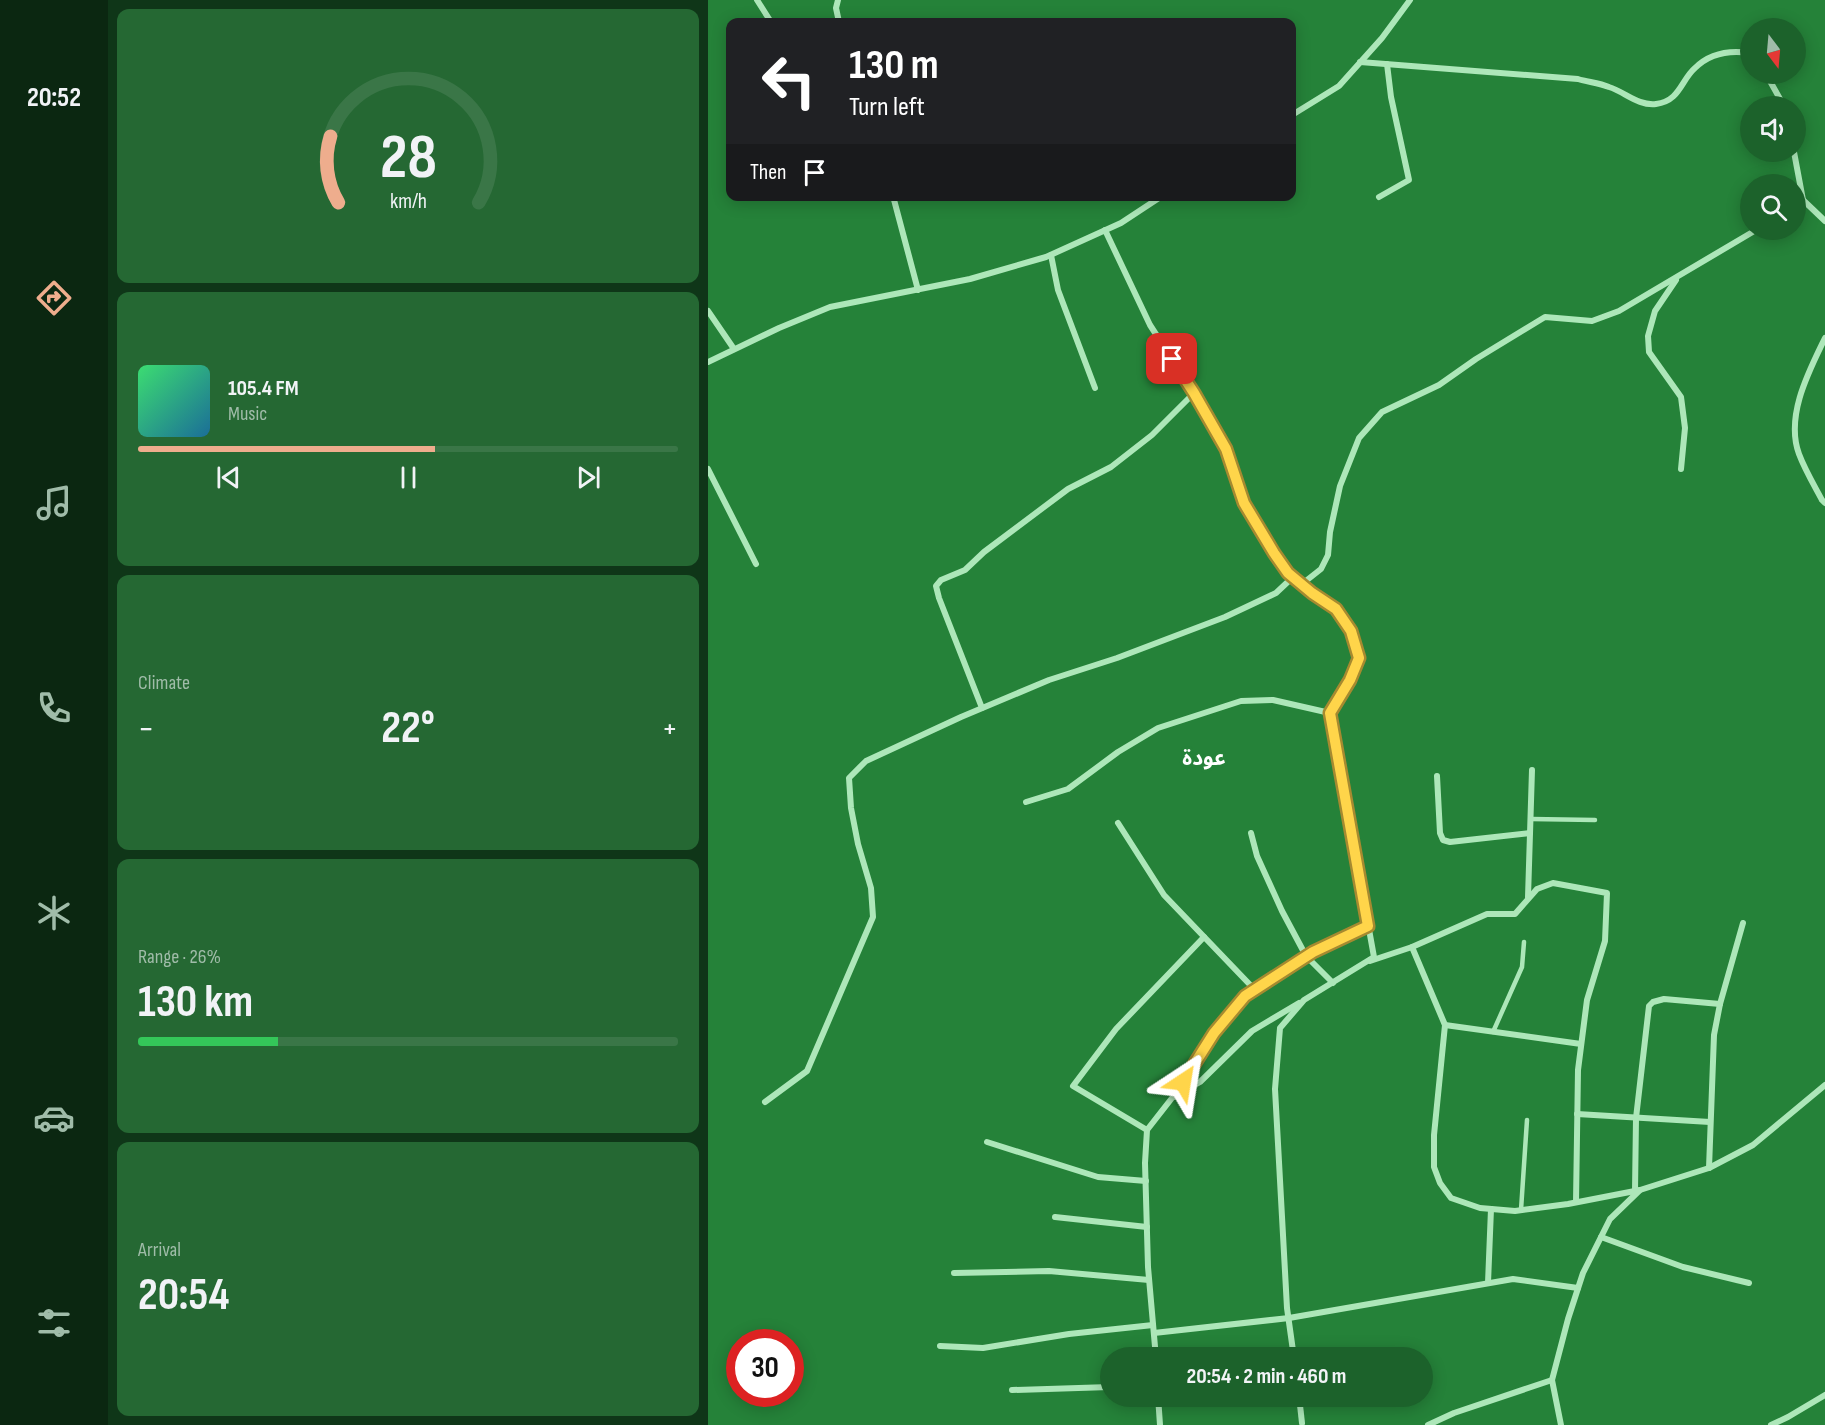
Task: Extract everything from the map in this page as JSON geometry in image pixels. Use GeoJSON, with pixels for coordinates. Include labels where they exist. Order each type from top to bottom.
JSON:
{"type":"FeatureCollection","features":[{"type":"Feature","properties":{"kind":"street"},"geometry":{"type":"LineString","coordinates":[[757,0],[768,18]]}},
{"type":"Feature","properties":{"kind":"street"},"geometry":{"type":"LineString","coordinates":[[838,0],[836,8],[838,18]]}},
{"type":"Feature","properties":{"kind":"street"},"geometry":{"type":"LineString","coordinates":[[1296,113],[1339,86],[1382,38],[1410,0]]}},
{"type":"Feature","properties":{"kind":"street"},"geometry":{"type":"LineString","coordinates":[[1360,63],[1578,79],[1610,87],[1634,100],[1654,104],[1667,101],[1681,89],[1694,68],[1710,57],[1740,51]]}},
{"type":"Feature","properties":{"kind":"street"},"geometry":{"type":"LineString","coordinates":[[1379,197],[1409,180],[1391,97],[1387,64]]}},
{"type":"Feature","properties":{"kind":"street"},"geometry":{"type":"LineString","coordinates":[[894,201],[918,290]]}},
{"type":"Feature","properties":{"kind":"street"},"geometry":{"type":"LineString","coordinates":[[708,362],[830,307],[970,279],[1051,255],[1121,223],[1154,201]]}},
{"type":"Feature","properties":{"kind":"street"},"geometry":{"type":"LineString","coordinates":[[1806,203],[1825,221]]}},
{"type":"Feature","properties":{"kind":"street"},"geometry":{"type":"LineString","coordinates":[[1105,230],[1150,325],[1194,393],[1226,449],[1244,503],[1288,573],[1336,609],[1351,631],[1359,658],[1350,680],[1330,713],[1374,957],[1252,1031],[1200,1082],[1172,1098]]}},
{"type":"Feature","properties":{"kind":"street"},"geometry":{"type":"LineString","coordinates":[[1302,584],[1321,569],[1328,555],[1330,532],[1340,486],[1359,438],[1382,412],[1439,386],[1476,359],[1545,316],[1592,321],[1619,312],[1740,240]]}},
{"type":"Feature","properties":{"kind":"street"},"geometry":{"type":"LineString","coordinates":[[1051,255],[1058,290],[1095,388]]}},
{"type":"Feature","properties":{"kind":"street"},"geometry":{"type":"LineString","coordinates":[[1678,277],[1654,311],[1648,336],[1649,352],[1681,397],[1685,428],[1681,469]]}},
{"type":"Feature","properties":{"kind":"street"},"geometry":{"type":"LineString","coordinates":[[708,311],[734,349]]}},
{"type":"Feature","properties":{"kind":"street"},"geometry":{"type":"LineString","coordinates":[[1825,338],[1805,380],[1795,420],[1798,452],[1825,503]]}},
{"type":"Feature","properties":{"kind":"street"},"geometry":{"type":"LineString","coordinates":[[982,708],[936,586],[941,580],[964,570],[984,552],[1068,489],[1111,466],[1152,435],[1194,393]]}},
{"type":"Feature","properties":{"kind":"street"},"geometry":{"type":"LineString","coordinates":[[708,469],[756,564]]}},
{"type":"Feature","properties":{"kind":"street"},"geometry":{"type":"LineString","coordinates":[[765,1102],[807,1071],[873,917],[871,888],[851,808],[849,778],[866,761],[1049,680],[1117,658],[1225,617],[1276,593],[1293,577]]}},
{"type":"Feature","properties":{"kind":"street"},"geometry":{"type":"LineString","coordinates":[[1026,802],[1068,789],[1118,752],[1158,728],[1241,701],[1273,700],[1330,713]]}},
{"type":"Feature","properties":{"kind":"street"},"geometry":{"type":"LineString","coordinates":[[1527,898],[1532,770]]}},
{"type":"Feature","properties":{"kind":"street"},"geometry":{"type":"LineString","coordinates":[[1437,776],[1440,833],[1443,840],[1450,842],[1530,834]]}},
{"type":"Feature","properties":{"kind":"street"},"geometry":{"type":"LineString","coordinates":[[1119,823],[1164,895],[1255,990]]}},
{"type":"Feature","properties":{"kind":"street"},"geometry":{"type":"LineString","coordinates":[[1251,833],[1257,856],[1306,956],[1333,983]]}},
{"type":"Feature","properties":{"kind":"street"},"geometry":{"type":"LineString","coordinates":[[1367,962],[1412,947],[1486,914],[1515,914],[1537,889],[1553,883],[1607,892],[1605,941],[1587,1000],[1578,1070],[1576,1202]]}},
{"type":"Feature","properties":{"kind":"street"},"geometry":{"type":"LineString","coordinates":[[1708,1168],[1714,1035],[1720,1004],[1743,923]]}},
{"type":"Feature","properties":{"kind":"street"},"geometry":{"type":"LineString","coordinates":[[1155,1347],[1147,1227],[1147,1130],[1172,1098],[1214,1033],[1245,996],[1306,956],[1368,926]]}},
{"type":"Feature","properties":{"kind":"street"},"geometry":{"type":"LineString","coordinates":[[1147,1130],[1073,1086],[1116,1029],[1204,937]]}},
{"type":"Feature","properties":{"kind":"street"},"geometry":{"type":"LineString","coordinates":[[1412,947],[1445,1025],[1434,1135],[1434,1167],[1440,1182],[1451,1197],[1480,1208],[1521,1210],[1576,1202],[1638,1190],[1708,1168],[1753,1145],[1825,1085]]}},
{"type":"Feature","properties":{"kind":"street"},"geometry":{"type":"LineString","coordinates":[[1561,1425],[1552,1380],[1578,1288],[1610,1219],[1638,1190],[1636,1118],[1649,1006],[1653,1002],[1665,999],[1720,1004]]}},
{"type":"Feature","properties":{"kind":"street"},"geometry":{"type":"LineString","coordinates":[[1293,1347],[1275,1089],[1280,1028],[1304,1000]]}},
{"type":"Feature","properties":{"kind":"street"},"geometry":{"type":"LineString","coordinates":[[1445,1025],[1581,1044]]}},
{"type":"Feature","properties":{"kind":"street"},"geometry":{"type":"LineString","coordinates":[[1577,1114],[1710,1122]]}},
{"type":"Feature","properties":{"kind":"street"},"geometry":{"type":"LineString","coordinates":[[987,1142],[1098,1177],[1146,1181]]}},
{"type":"Feature","properties":{"kind":"street"},"geometry":{"type":"LineString","coordinates":[[1488,1283],[1491,1209]]}},
{"type":"Feature","properties":{"kind":"street"},"geometry":{"type":"LineString","coordinates":[[1055,1217],[1147,1227]]}},
{"type":"Feature","properties":{"kind":"street"},"geometry":{"type":"LineString","coordinates":[[1601,1237],[1683,1267],[1749,1282]]}},
{"type":"Feature","properties":{"kind":"street"},"geometry":{"type":"LineString","coordinates":[[954,1273],[1049,1271],[1149,1280]]}},
{"type":"Feature","properties":{"kind":"street"},"geometry":{"type":"LineString","coordinates":[[1154,1333],[1289,1318],[1513,1279],[1578,1288]]}},
{"type":"Feature","properties":{"kind":"street"},"geometry":{"type":"LineString","coordinates":[[940,1346],[983,1348],[1069,1334],[1153,1324]]}},
{"type":"Feature","properties":{"kind":"street"},"geometry":{"type":"LineString","coordinates":[[1428,1425],[1454,1413],[1552,1380]]}},
{"type":"Feature","properties":{"kind":"street"},"geometry":{"type":"LineString","coordinates":[[1012,1390],[1100,1387]]}},
{"type":"Feature","properties":{"kind":"street"},"geometry":{"type":"LineString","coordinates":[[1771,1425],[1825,1395]]}},
{"type":"Feature","properties":{"kind":"street"},"geometry":{"type":"LineString","coordinates":[[1159,1407],[1160,1425]]}},
{"type":"Feature","properties":{"kind":"street"},"geometry":{"type":"LineString","coordinates":[[1300,1407],[1302,1424]]}},
{"type":"Feature","properties":{"kind":"lane"},"geometry":{"type":"LineString","coordinates":[[1531,819],[1595,820]]}},
{"type":"Feature","properties":{"kind":"lane"},"geometry":{"type":"LineString","coordinates":[[1493,1032],[1522,967],[1524,942]]}},
{"type":"Feature","properties":{"kind":"lane"},"geometry":{"type":"LineString","coordinates":[[1521,1210],[1527,1120]]}},
{"type":"Feature","properties":{"kind":"district","name":"عودة"},"geometry":{"type":"Point","coordinates":[1204,758]}},
{"type":"Feature","properties":{"kind":"route"},"geometry":{"type":"LineString","coordinates":[[1172,359],[1226,449],[1244,503],[1274,553],[1288,573],[1336,609],[1351,631],[1359,658],[1350,680],[1330,713],[1368,926],[1313,952],[1245,996],[1214,1033],[1183,1082]]}}]}
